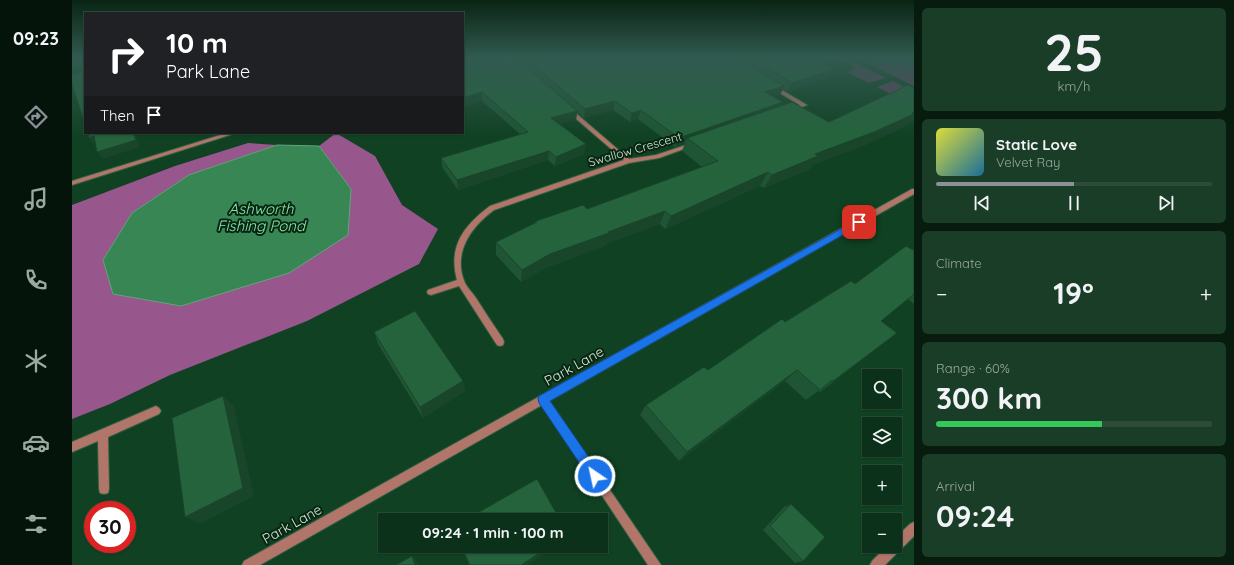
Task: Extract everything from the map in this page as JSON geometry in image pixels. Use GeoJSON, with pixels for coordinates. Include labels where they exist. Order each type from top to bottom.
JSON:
{"type":"FeatureCollection","features":[{"type":"Feature","properties":{"kind":"street"},"geometry":{"type":"LineString","coordinates":[[768,84],[804,105],[782,113]]}},
{"type":"Feature","properties":{"kind":"street"},"geometry":{"type":"LineString","coordinates":[[565,106],[628,161]]}},
{"type":"Feature","properties":{"kind":"street"},"geometry":{"type":"LineString","coordinates":[[72,183],[230,134]]}},
{"type":"Feature","properties":{"kind":"street","name":"Swallow Crescent"},"geometry":{"type":"LineString","coordinates":[[500,342],[461,282],[458,268],[458,254],[462,241],[469,228],[479,217],[492,208],[628,161],[657,157],[701,142]]}},
{"type":"Feature","properties":{"kind":"street","name":"Park Lane"},"geometry":{"type":"LineString","coordinates":[[248,565],[914,191]]}},
{"type":"Feature","properties":{"kind":"street"},"geometry":{"type":"LineString","coordinates":[[431,292],[461,282]]}},
{"type":"Feature","properties":{"kind":"street"},"geometry":{"type":"LineString","coordinates":[[543,399],[655,565]]}},
{"type":"Feature","properties":{"kind":"street"},"geometry":{"type":"LineString","coordinates":[[72,447],[156,411]]}},
{"type":"Feature","properties":{"kind":"street"},"geometry":{"type":"LineString","coordinates":[[103,433],[104,489]]}},
{"type":"Feature","properties":{"kind":"street"},"geometry":{"type":"LineString","coordinates":[[876,565],[914,528]]}},
{"type":"Feature","properties":{"kind":"shaded area"},"geometry":{"type":"Polygon","coordinates":[[[884,84],[899,84],[914,92],[895,96],[877,87],[884,84]]]}},
{"type":"Feature","properties":{"kind":"shaded area"},"geometry":{"type":"Polygon","coordinates":[[[335,134],[338,134],[375,156],[402,205],[438,229],[419,264],[307,321],[170,375],[110,404],[72,419],[72,205],[175,166],[248,143],[277,145],[189,175],[132,213],[103,260],[114,294],[351,189],[319,146],[335,134]]]}},
{"type":"Feature","properties":{"kind":"water","name":"Ashworth Fishing Pond"},"geometry":{"type":"Polygon","coordinates":[[[277,145],[319,146],[351,189],[348,235],[289,273],[181,306],[113,294],[103,260],[132,213],[189,175],[277,145]]]}},
{"type":"Feature","properties":{"kind":"building"},"geometry":{"type":"Polygon","coordinates":[[[72,84],[84,84],[84,121],[72,84]]]}},
{"type":"Feature","properties":{"kind":"building"},"geometry":{"type":"Polygon","coordinates":[[[464,84],[546,84],[577,111],[551,118],[586,144],[556,157],[549,151],[457,180],[441,158],[528,132],[482,92],[464,98],[464,84]]]}},
{"type":"Feature","properties":{"kind":"building"},"geometry":{"type":"Polygon","coordinates":[[[556,84],[781,84],[784,86],[765,92],[783,102],[679,138],[641,110],[632,113],[615,101],[585,109],[556,84]]]}},
{"type":"Feature","properties":{"kind":"building"},"geometry":{"type":"Polygon","coordinates":[[[908,85],[914,88],[914,112],[912,113],[914,114],[874,132],[815,154],[818,156],[772,175],[768,172],[671,216],[665,211],[550,254],[522,270],[496,242],[537,222],[536,221],[583,205],[587,209],[718,161],[687,138],[792,102],[829,122],[908,85]]]}},
{"type":"Feature","properties":{"kind":"building"},"geometry":{"type":"Polygon","coordinates":[[[88,134],[133,134],[136,140],[97,152],[94,136],[89,138],[88,134]]]}},
{"type":"Feature","properties":{"kind":"building"},"geometry":{"type":"Polygon","coordinates":[[[906,246],[913,250],[914,249],[914,294],[881,321],[897,333],[820,390],[797,370],[687,452],[646,405],[704,367],[708,370],[782,319],[785,322],[851,281],[855,284],[906,246]]]}},
{"type":"Feature","properties":{"kind":"building"},"geometry":{"type":"Polygon","coordinates":[[[415,311],[463,381],[420,407],[374,332],[415,311]]]}},
{"type":"Feature","properties":{"kind":"building"},"geometry":{"type":"Polygon","coordinates":[[[223,396],[243,488],[185,517],[172,418],[223,396]]]}},
{"type":"Feature","properties":{"kind":"building"},"geometry":{"type":"Polygon","coordinates":[[[537,479],[556,513],[477,513],[537,479]]]}},
{"type":"Feature","properties":{"kind":"building"},"geometry":{"type":"Polygon","coordinates":[[[791,504],[825,537],[803,561],[770,526],[791,504]]]}},
{"type":"Feature","properties":{"kind":"building"},"geometry":{"type":"Polygon","coordinates":[[[464,553],[540,553],[521,565],[470,565],[464,553]]]}},
{"type":"Feature","properties":{"kind":"building"},"geometry":{"type":"Polygon","coordinates":[[[412,556],[415,565],[396,565],[412,556]]]}},
{"type":"Feature","properties":{"kind":"route"},"geometry":{"type":"LineString","coordinates":[[595,476],[543,399],[859,222]]}}]}
